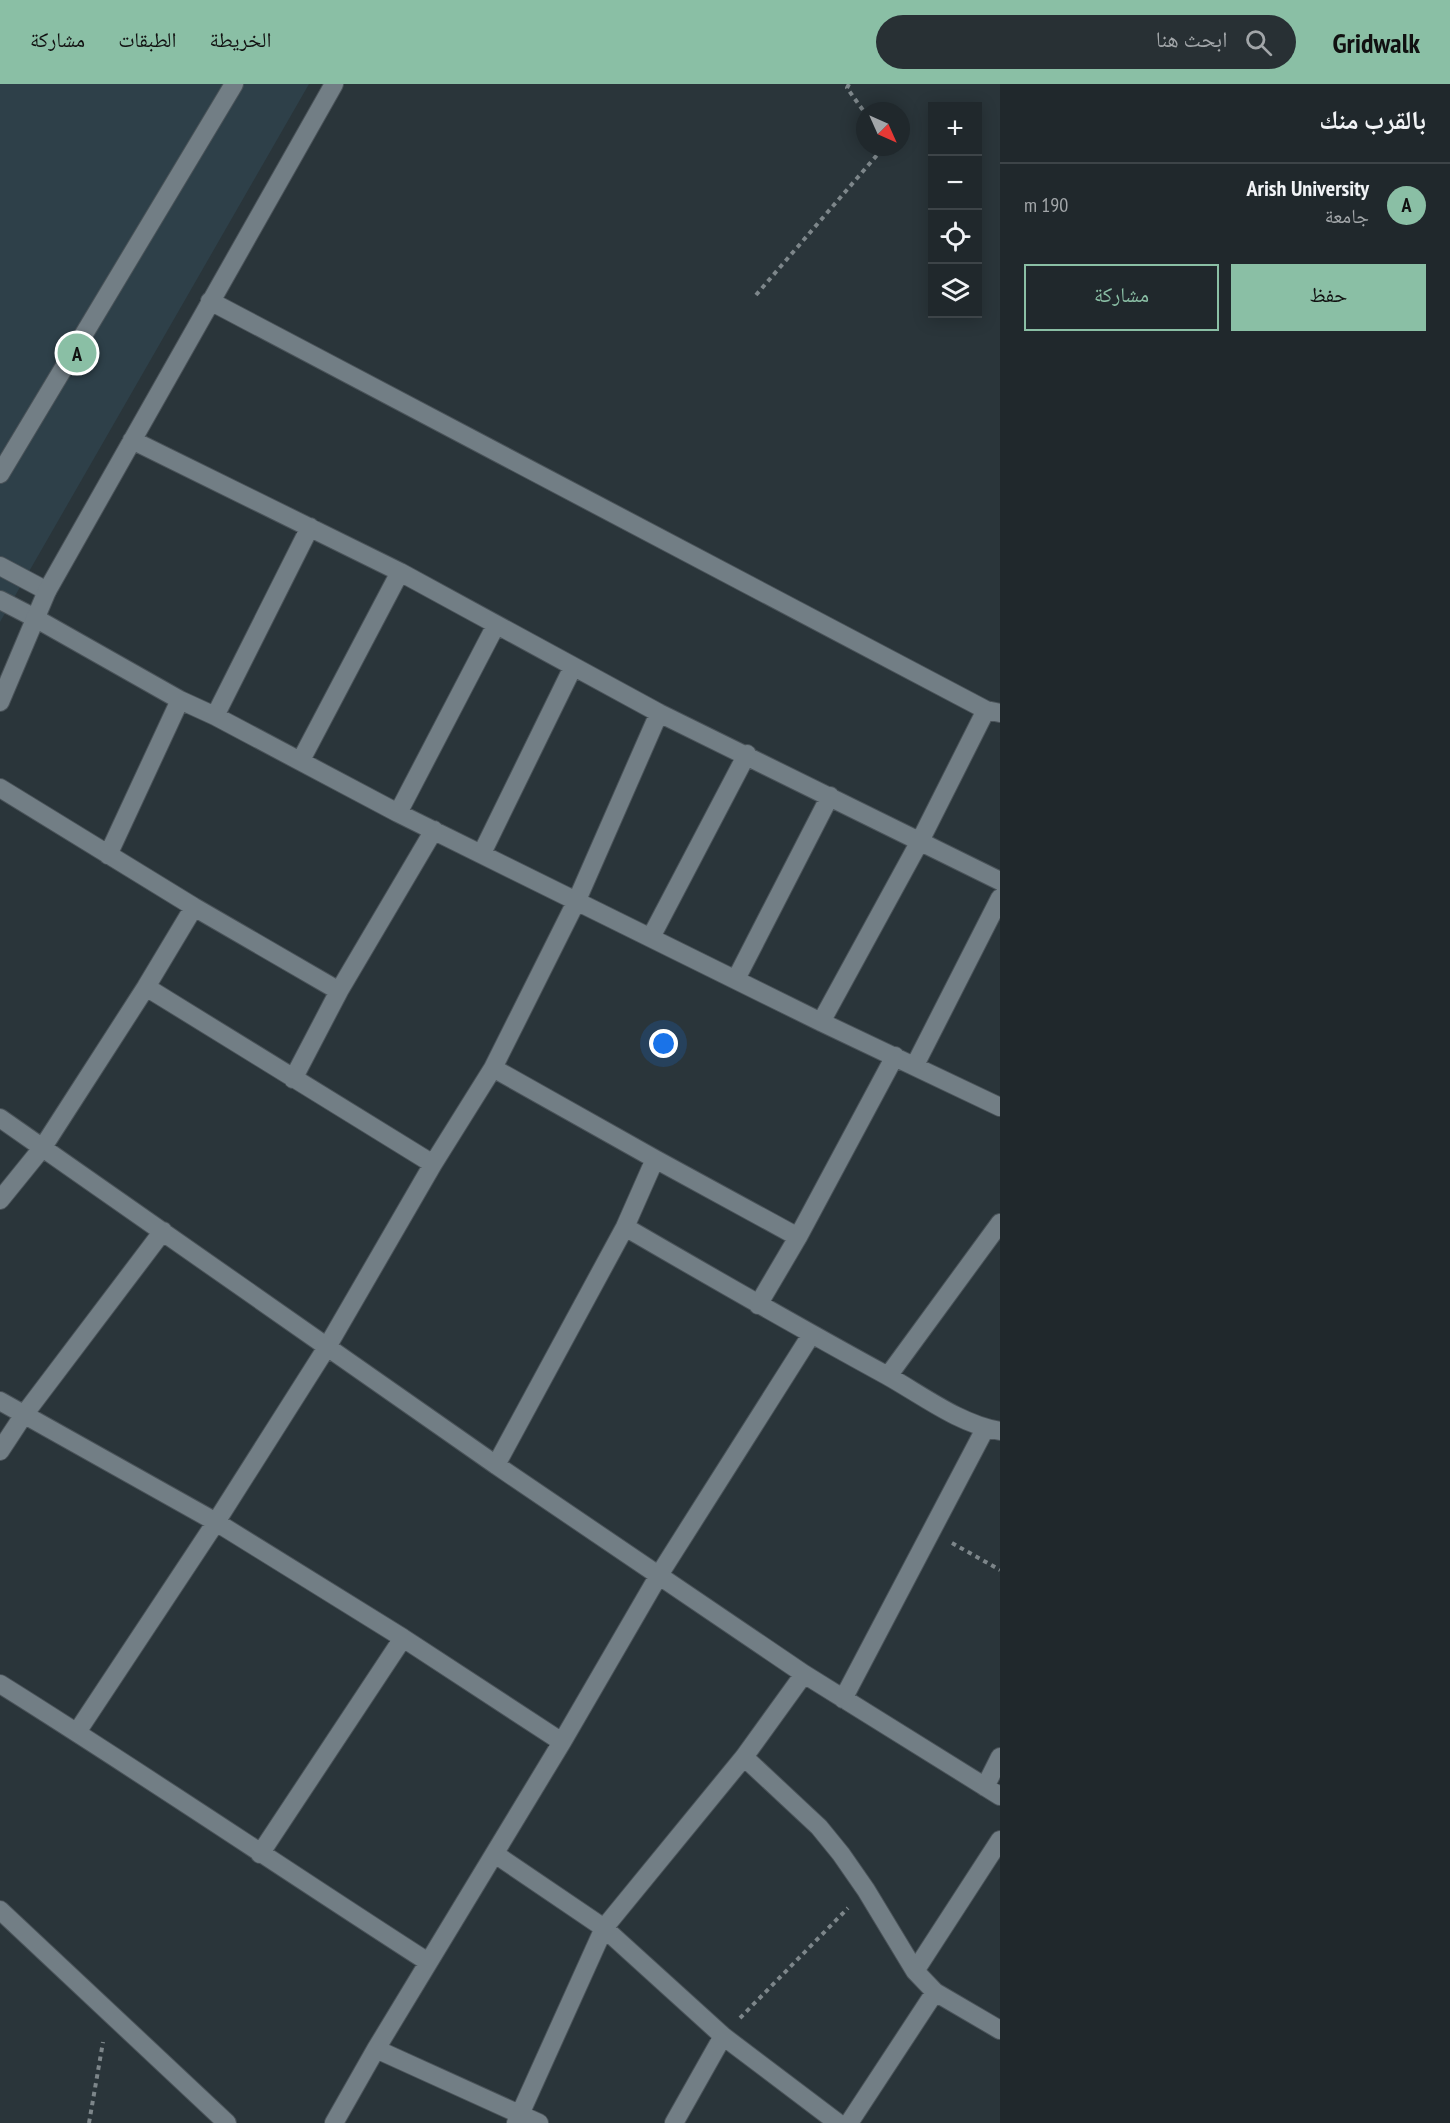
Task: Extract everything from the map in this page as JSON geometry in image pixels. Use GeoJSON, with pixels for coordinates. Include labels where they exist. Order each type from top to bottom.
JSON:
{"type":"FeatureCollection","features":[{"type":"Feature","properties":{"kind":"street"},"geometry":{"type":"LineString","coordinates":[[0,474],[234,84]]}},
{"type":"Feature","properties":{"kind":"street"},"geometry":{"type":"LineString","coordinates":[[0,702],[47,591],[334,84]]}},
{"type":"Feature","properties":{"kind":"street"},"geometry":{"type":"LineString","coordinates":[[210,301],[993,712],[821,1022]]}},
{"type":"Feature","properties":{"kind":"street"},"geometry":{"type":"LineString","coordinates":[[132,440],[400,572],[659,712],[1000,881]]}},
{"type":"Feature","properties":{"kind":"street"},"geometry":{"type":"LineString","coordinates":[[215,716],[310,527]]}},
{"type":"Feature","properties":{"kind":"street"},"geometry":{"type":"LineString","coordinates":[[0,567],[47,591]]}},
{"type":"Feature","properties":{"kind":"street"},"geometry":{"type":"LineString","coordinates":[[301,760],[400,572]]}},
{"type":"Feature","properties":{"kind":"street"},"geometry":{"type":"LineString","coordinates":[[0,600],[180,700],[301,760],[398,813],[821,1022],[997,1099]]}},
{"type":"Feature","properties":{"kind":"street"},"geometry":{"type":"LineString","coordinates":[[398,813],[496,625]]}},
{"type":"Feature","properties":{"kind":"street"},"geometry":{"type":"LineString","coordinates":[[482,853],[573,667]]}},
{"type":"Feature","properties":{"kind":"street"},"geometry":{"type":"LineString","coordinates":[[108,855],[180,700]]}},
{"type":"Feature","properties":{"kind":"street"},"geometry":{"type":"LineString","coordinates":[[77,1732],[216,1522],[327,1347],[433,1164],[493,1068],[577,900],[659,712]]}},
{"type":"Feature","properties":{"kind":"street"},"geometry":{"type":"LineString","coordinates":[[651,937],[747,754]]}},
{"type":"Feature","properties":{"kind":"street"},"geometry":{"type":"LineString","coordinates":[[0,788],[194,907],[339,991]]}},
{"type":"Feature","properties":{"kind":"street"},"geometry":{"type":"LineString","coordinates":[[736,979],[830,796]]}},
{"type":"Feature","properties":{"kind":"street"},"geometry":{"type":"LineString","coordinates":[[293,1079],[339,991],[434,830]]}},
{"type":"Feature","properties":{"kind":"street"},"geometry":{"type":"LineString","coordinates":[[915,1065],[1000,898]]}},
{"type":"Feature","properties":{"kind":"street"},"geometry":{"type":"LineString","coordinates":[[0,1200],[43,1148],[146,987],[194,907]]}},
{"type":"Feature","properties":{"kind":"street"},"geometry":{"type":"LineString","coordinates":[[146,987],[433,1164]]}},
{"type":"Feature","properties":{"kind":"street"},"geometry":{"type":"LineString","coordinates":[[758,1305],[895,1056]]}},
{"type":"Feature","properties":{"kind":"street"},"geometry":{"type":"LineString","coordinates":[[493,1068],[655,1160],[798,1236]]}},
{"type":"Feature","properties":{"kind":"street"},"geometry":{"type":"LineString","coordinates":[[0,1118],[496,1465],[843,1699],[992,1791],[1000,1757]]}},
{"type":"Feature","properties":{"kind":"street"},"geometry":{"type":"LineString","coordinates":[[496,1465],[625,1227],[655,1160]]}},
{"type":"Feature","properties":{"kind":"street"},"geometry":{"type":"LineString","coordinates":[[888,1376],[1000,1223]]}},
{"type":"Feature","properties":{"kind":"street"},"geometry":{"type":"LineString","coordinates":[[625,1227],[758,1305],[939,1406],[992,1430],[931,1531],[843,1699]]}},
{"type":"Feature","properties":{"kind":"street"},"geometry":{"type":"LineString","coordinates":[[0,1451],[23,1416],[163,1231]]}},
{"type":"Feature","properties":{"kind":"street"},"geometry":{"type":"LineString","coordinates":[[334,2123],[659,1575],[811,1335]]}},
{"type":"Feature","properties":{"kind":"street"},"geometry":{"type":"LineString","coordinates":[[0,1401],[23,1416],[216,1522],[403,1638],[562,1742]]}},
{"type":"Feature","properties":{"kind":"street"},"geometry":{"type":"LineString","coordinates":[[260,1854],[403,1638]]}},
{"type":"Feature","properties":{"kind":"street"},"geometry":{"type":"LineString","coordinates":[[518,2119],[604,1928],[744,1757],[804,1674]]}},
{"type":"Feature","properties":{"kind":"street"},"geometry":{"type":"LineString","coordinates":[[0,1684],[428,1962]]}},
{"type":"Feature","properties":{"kind":"street"},"geometry":{"type":"LineString","coordinates":[[744,1757],[819,1827],[841,1854],[866,1890],[915,1971],[935,1992],[1000,2030]]}},
{"type":"Feature","properties":{"kind":"street"},"geometry":{"type":"LineString","coordinates":[[915,1971],[1000,1840]]}},
{"type":"Feature","properties":{"kind":"street"},"geometry":{"type":"LineString","coordinates":[[495,1854],[604,1928],[723,2036],[838,2123]]}},
{"type":"Feature","properties":{"kind":"street"},"geometry":{"type":"LineString","coordinates":[[0,1910],[227,2123]]}},
{"type":"Feature","properties":{"kind":"street"},"geometry":{"type":"LineString","coordinates":[[849,2123],[935,1992]]}},
{"type":"Feature","properties":{"kind":"street"},"geometry":{"type":"LineString","coordinates":[[674,2123],[723,2036]]}},
{"type":"Feature","properties":{"kind":"street"},"geometry":{"type":"LineString","coordinates":[[376,2049],[518,2119],[539,2123]]}},
{"type":"Feature","properties":{"kind":"path"},"geometry":{"type":"LineString","coordinates":[[849,84],[847,88],[858,102]]}},
{"type":"Feature","properties":{"kind":"path"},"geometry":{"type":"LineString","coordinates":[[756,295],[876,156]]}},
{"type":"Feature","properties":{"kind":"path"},"geometry":{"type":"LineString","coordinates":[[931,1531],[1000,1570]]}},
{"type":"Feature","properties":{"kind":"path"},"geometry":{"type":"LineString","coordinates":[[723,2036],[866,1890]]}},
{"type":"Feature","properties":{"kind":"path"},"geometry":{"type":"LineString","coordinates":[[89,2123],[108,2011]]}},
{"type":"Feature","properties":{"kind":"shaded area"},"geometry":{"type":"Polygon","coordinates":[[[0,84],[309,84],[0,622],[0,84]]]}},
{"type":"Feature","properties":{"kind":"place","name":"Arish University"},"geometry":{"type":"Point","coordinates":[77,353]}}]}
